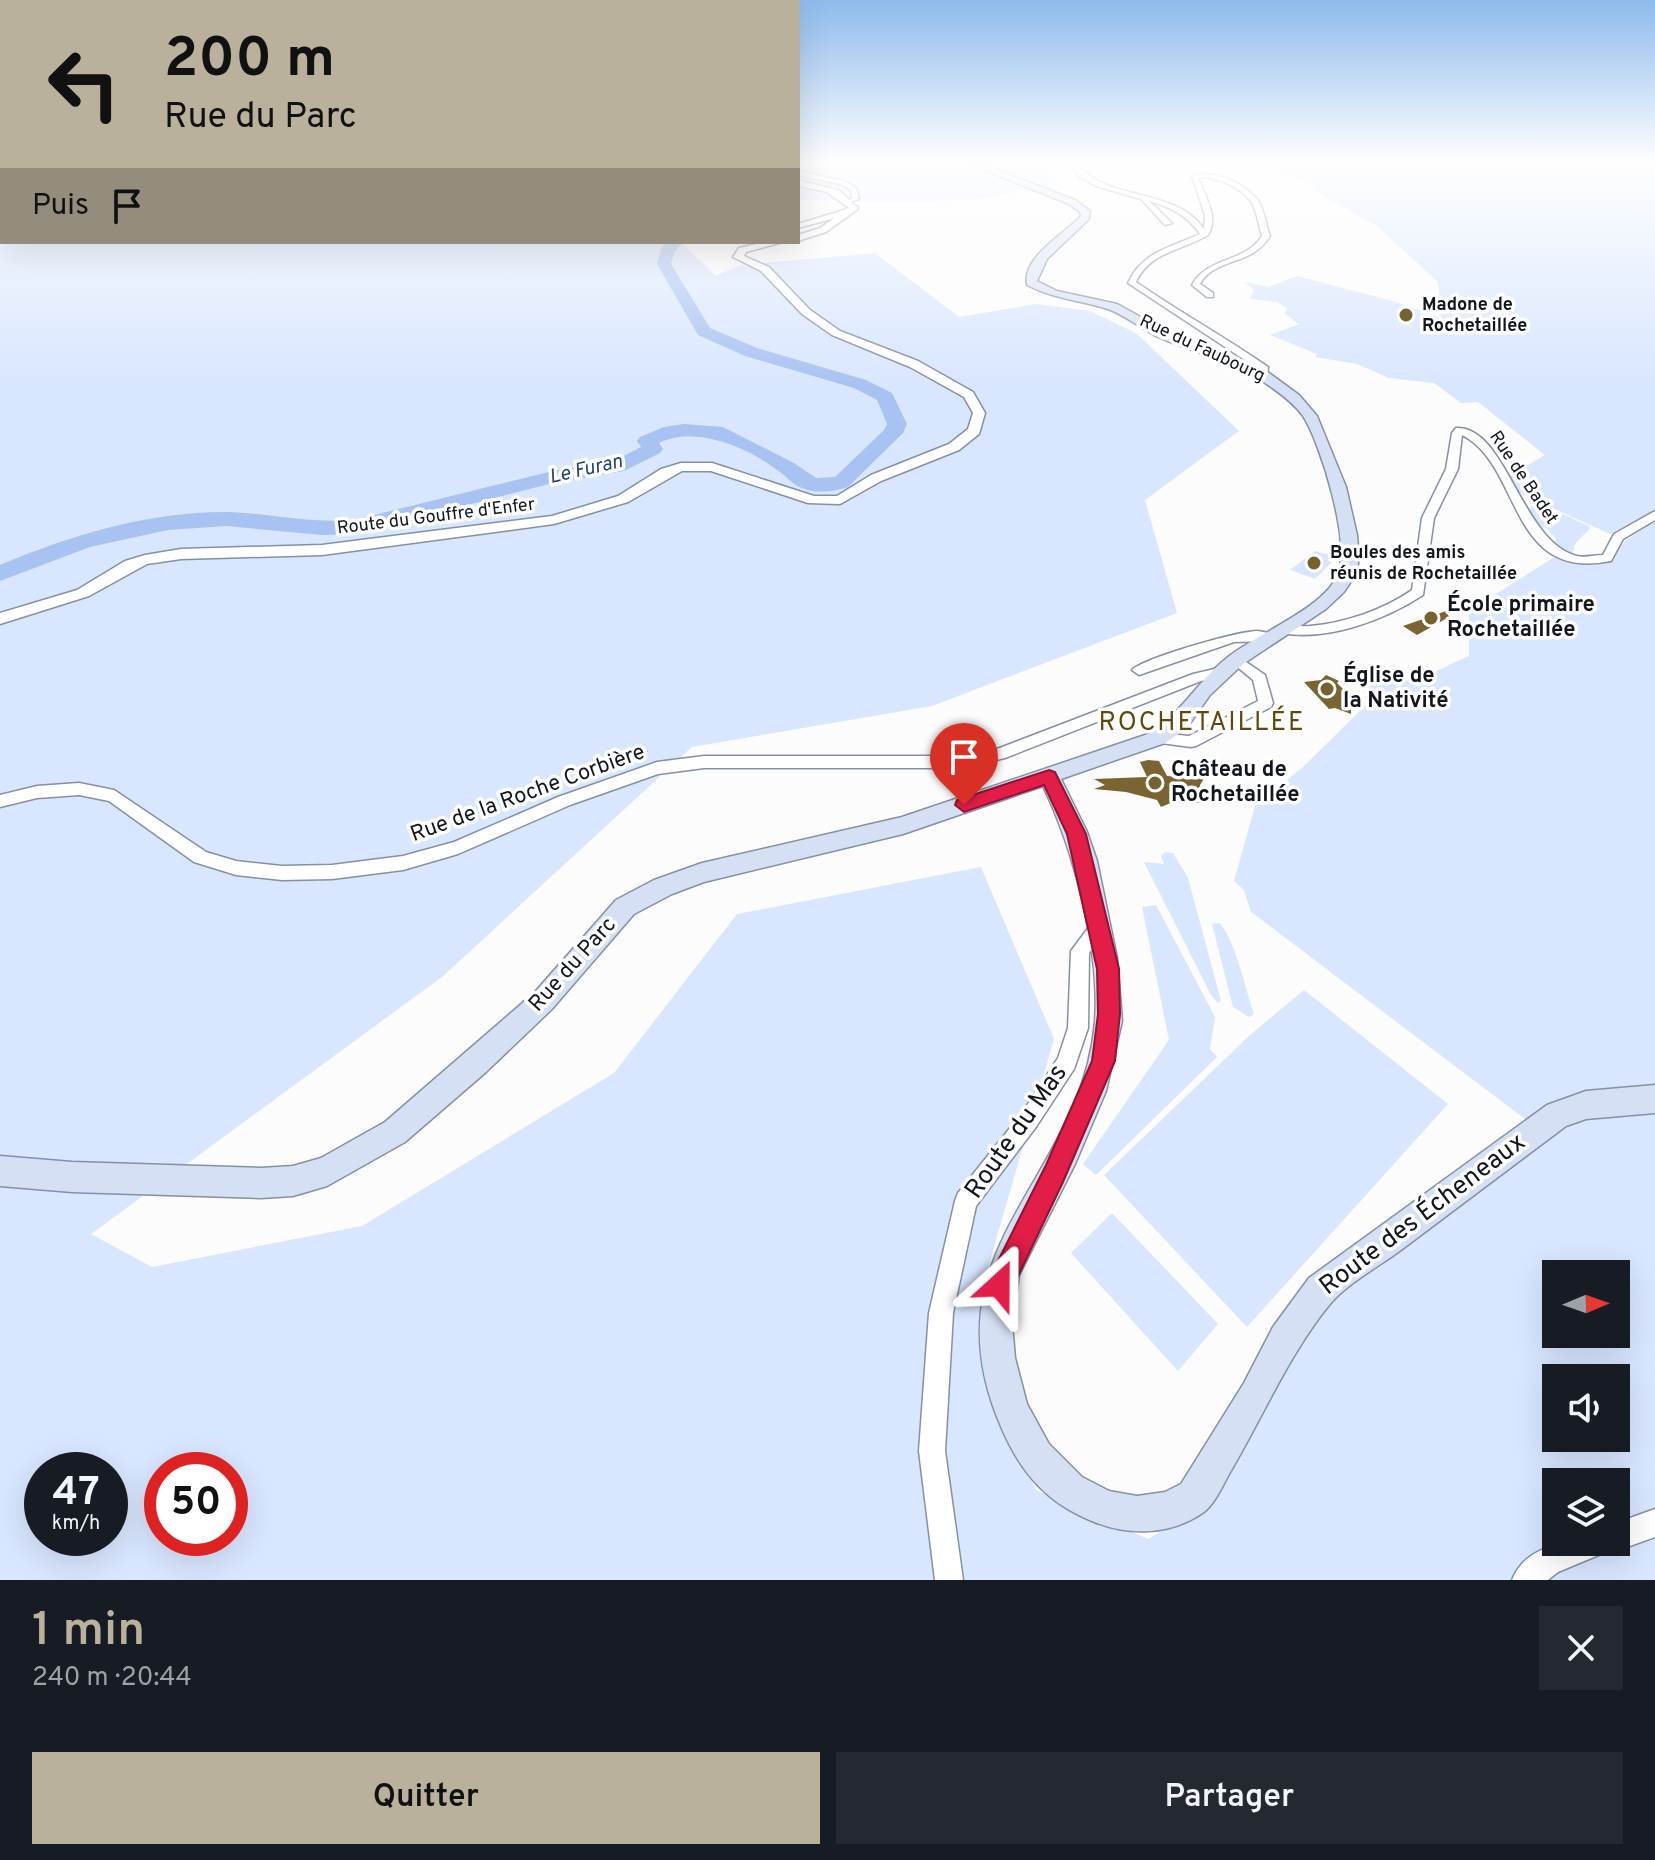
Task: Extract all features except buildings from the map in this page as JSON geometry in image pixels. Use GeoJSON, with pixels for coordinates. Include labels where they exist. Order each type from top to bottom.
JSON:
{"type":"FeatureCollection","features":[{"type":"Feature","properties":{"kind":"main road","name":"Rue du Faubourg"},"geometry":{"type":"LineString","coordinates":[[1068,238],[1036,264],[1030,275],[1031,283],[1039,289],[1113,307],[1160,333],[1264,376],[1294,398],[1310,416],[1338,487],[1349,535],[1347,574],[1338,588],[1320,605],[1229,666],[1203,690],[1179,724],[1158,738]]}},
{"type":"Feature","properties":{"kind":"main road","name":"Rue du Parc"},"geometry":{"type":"LineString","coordinates":[[7,1172],[261,1183],[293,1181],[327,1171],[395,1132],[454,1083],[543,1001],[625,907],[644,897],[702,873],[903,825],[1158,738]]}},
{"type":"Feature","properties":{"kind":"main road","name":"Route des Écheneaux"},"geometry":{"type":"LineString","coordinates":[[1049,776],[1077,834],[1108,969],[1110,998],[1103,1061],[1061,1160],[999,1285],[996,1306],[1001,1382],[1027,1445],[1051,1477],[1100,1507],[1129,1516],[1177,1508],[1194,1497],[1256,1395],[1285,1339],[1321,1290],[1557,1115],[1586,1105],[1655,1099]]}},
{"type":"Feature","properties":{"kind":"street"},"geometry":{"type":"LineString","coordinates":[[1197,238],[1154,256],[1139,270],[1132,283],[1265,369],[1264,376]]}},
{"type":"Feature","properties":{"kind":"street"},"geometry":{"type":"LineString","coordinates":[[1210,295],[1196,285],[1198,278],[1213,268],[1248,256],[1259,248],[1265,238]]}},
{"type":"Feature","properties":{"kind":"street","name":"Route du Gouffre d'Enfer"},"geometry":{"type":"LineString","coordinates":[[0,619],[83,593],[131,564],[145,560],[181,554],[322,550],[554,520],[623,499],[666,472],[681,467],[712,467],[813,500],[840,500],[876,478],[954,447],[974,431],[979,413],[969,395],[914,364],[836,333],[806,312],[765,269],[738,257],[742,250],[769,244]]}},
{"type":"Feature","properties":{"kind":"street","name":"Rue de Badet"},"geometry":{"type":"LineString","coordinates":[[1276,633],[1302,632],[1349,621],[1386,609],[1418,592],[1428,518],[1449,478],[1460,430],[1470,433],[1485,450],[1539,535],[1557,553],[1570,559],[1595,562],[1607,558],[1618,537],[1655,515]]}},
{"type":"Feature","properties":{"kind":"street"},"geometry":{"type":"LineString","coordinates":[[1139,670],[1157,660],[1194,651],[1226,637],[1276,633]]}},
{"type":"Feature","properties":{"kind":"street"},"geometry":{"type":"LineString","coordinates":[[1158,738],[1191,742],[1266,703],[1260,678],[1229,666]]}},
{"type":"Feature","properties":{"kind":"street","name":"Rue de la Roche Corbière"},"geometry":{"type":"LineString","coordinates":[[0,801],[37,792],[79,789],[114,796],[200,857],[236,868],[282,873],[332,872],[403,863],[458,847],[564,801],[657,768],[704,762],[962,762],[1000,754],[1229,666]]}},
{"type":"Feature","properties":{"kind":"street","name":"Route du Mas"},"geometry":{"type":"LineString","coordinates":[[949,1580],[932,1451],[941,1313],[966,1201],[1029,1120],[1067,1062],[1078,1028],[1080,951],[1098,928]]}},
{"type":"Feature","properties":{"kind":"street"},"geometry":{"type":"LineString","coordinates":[[1630,1532],[1655,1523]]}},
{"type":"Feature","properties":{"kind":"street"},"geometry":{"type":"LineString","coordinates":[[1526,1580],[1549,1561],[1563,1556]]}},
{"type":"Feature","properties":{"kind":"shaded area"},"geometry":{"type":"Polygon","coordinates":[[[1390,238],[1655,238],[1655,510],[1610,534],[1517,492],[1508,477],[1545,455],[1478,402],[1461,403],[1434,383],[1389,378],[1357,364],[1315,357],[1317,354],[1270,335],[1299,324],[1285,314],[1287,308],[1277,302],[1250,299],[1254,290],[1245,282],[1268,287],[1297,276],[1393,301],[1441,318],[1438,282],[1390,238]]]}},
{"type":"Feature","properties":{"kind":"shaded area"},"geometry":{"type":"Polygon","coordinates":[[[0,244],[683,244],[716,276],[740,265],[875,253],[959,317],[1037,304],[1090,311],[1136,333],[1239,431],[1145,500],[1177,613],[932,706],[692,747],[442,977],[91,1234],[152,1267],[362,1226],[614,1073],[737,914],[981,867],[1054,1039],[987,1271],[990,1392],[1036,1490],[1148,1539],[1208,1505],[1311,1303],[1537,1128],[1251,912],[1244,890],[1234,881],[1255,806],[1303,767],[1366,705],[1369,681],[1411,679],[1469,656],[1469,611],[1556,556],[1582,564],[1609,562],[1626,540],[1655,521],[1655,1580],[0,1580],[0,244]]]}},
{"type":"Feature","properties":{"kind":"shaded area"},"geometry":{"type":"Polygon","coordinates":[[[1531,506],[1559,512],[1591,527],[1575,544],[1572,555],[1555,546],[1556,538],[1546,528],[1539,527],[1528,512],[1531,506]]]}},
{"type":"Feature","properties":{"kind":"shaded area","name":"Boules des amis réunis de Rochetaillée"},"geometry":{"type":"Polygon","coordinates":[[[1315,551],[1337,557],[1315,579],[1290,570],[1315,551]]]}},
{"type":"Feature","properties":{"kind":"shaded area"},"geometry":{"type":"Polygon","coordinates":[[[1165,852],[1173,853],[1188,878],[1221,1001],[1218,1003],[1211,995],[1144,862],[1164,864],[1161,856],[1165,852]]]}},
{"type":"Feature","properties":{"kind":"shaded area"},"geometry":{"type":"Polygon","coordinates":[[[1156,905],[1215,1017],[1210,1049],[1217,1057],[1096,1175],[1083,1164],[1169,1040],[1142,907],[1156,905]]]}},
{"type":"Feature","properties":{"kind":"shaded area"},"geometry":{"type":"Polygon","coordinates":[[[1219,923],[1230,940],[1240,966],[1254,1014],[1249,1017],[1233,1007],[1212,924],[1219,923]]]}},
{"type":"Feature","properties":{"kind":"shaded area"},"geometry":{"type":"Polygon","coordinates":[[[1304,990],[1448,1104],[1247,1327],[1104,1175],[1250,1035],[1304,990]]]}},
{"type":"Feature","properties":{"kind":"shaded area"},"geometry":{"type":"Polygon","coordinates":[[[1112,1213],[1218,1324],[1178,1371],[1071,1253],[1112,1213]]]}},
{"type":"Feature","properties":{"kind":"waterway","name":"Le Furan"},"geometry":{"type":"LineString","coordinates":[[0,574],[110,534],[168,523],[226,519],[306,527],[354,527],[557,476],[617,467],[653,449],[647,441],[664,433],[684,430],[723,433],[787,467],[799,479],[813,485],[841,483],[893,433],[897,424],[885,397],[860,384],[751,352],[704,331],[664,264],[668,249],[674,244]]}},
{"type":"Feature","properties":{"kind":"place","name":"Madone de Rochetaillée"},"geometry":{"type":"Point","coordinates":[1406,315]}},
{"type":"Feature","properties":{"kind":"place","name":"Boules des amis réunis de Rochetaillée"},"geometry":{"type":"Point","coordinates":[1314,563]}},
{"type":"Feature","properties":{"kind":"place","name":"École primaire Rochetaillée"},"geometry":{"type":"Point","coordinates":[1431,618]}},
{"type":"Feature","properties":{"kind":"place","name":"Église de la Nativité"},"geometry":{"type":"Point","coordinates":[1327,689]}},
{"type":"Feature","properties":{"kind":"place","name":"Château de Rochetaillée"},"geometry":{"type":"Point","coordinates":[1155,783]}},
{"type":"Feature","properties":{"kind":"district","name":"ROCHETAILLÉE"},"geometry":{"type":"Point","coordinates":[1202,723]}},
{"type":"Feature","properties":{"kind":"route"},"geometry":{"type":"LineString","coordinates":[[964,805],[1049,776],[1077,834],[1108,969],[1110,998],[1103,1061],[1054,1173],[999,1285]]}}]}
